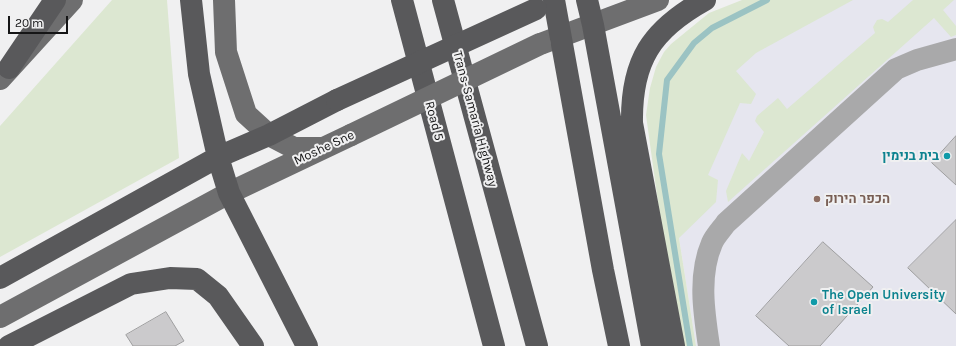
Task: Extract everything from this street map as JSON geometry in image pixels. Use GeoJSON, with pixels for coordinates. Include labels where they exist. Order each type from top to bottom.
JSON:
{"type":"FeatureCollection","features":[{"type":"Feature","properties":{"kind":"highway"},"geometry":{"type":"LineString","coordinates":[[4,73],[55,0]]}},
{"type":"Feature","properties":{"kind":"highway"},"geometry":{"type":"LineString","coordinates":[[191,0],[199,74],[218,157],[229,193],[307,346]]}},
{"type":"Feature","properties":{"kind":"highway","name":"Road 5"},"geometry":{"type":"LineString","coordinates":[[402,0],[494,346]]}},
{"type":"Feature","properties":{"kind":"highway"},"geometry":{"type":"LineString","coordinates":[[443,0],[537,346]]}},
{"type":"Feature","properties":{"kind":"highway"},"geometry":{"type":"LineString","coordinates":[[587,0],[593,25],[652,346]]}},
{"type":"Feature","properties":{"kind":"highway"},"geometry":{"type":"LineString","coordinates":[[674,346],[632,123],[634,81],[650,44],[682,12],[706,0]]}},
{"type":"Feature","properties":{"kind":"highway"},"geometry":{"type":"LineString","coordinates":[[0,278],[218,157],[269,135],[337,100],[547,3],[561,37],[619,346]]}},
{"type":"Feature","properties":{"kind":"highway"},"geometry":{"type":"LineString","coordinates":[[10,346],[131,284],[170,278],[197,279],[213,292],[222,302],[253,346]]}},
{"type":"Feature","properties":{"kind":"main road"},"geometry":{"type":"LineString","coordinates":[[4,73],[72,0]]}},
{"type":"Feature","properties":{"kind":"main road"},"geometry":{"type":"LineString","coordinates":[[224,0],[226,52],[235,84],[246,114],[269,135],[294,148],[322,148]]}},
{"type":"Feature","properties":{"kind":"main road","name":"Moshe Sne"},"geometry":{"type":"LineString","coordinates":[[0,317],[229,193],[322,148],[540,44],[658,0]]}},
{"type":"Feature","properties":{"kind":"street"},"geometry":{"type":"LineString","coordinates":[[710,346],[704,310],[706,268],[712,242],[726,223],[896,69],[916,60],[956,49]]}},
{"type":"Feature","properties":{"kind":"shaded area","name":"הכפר הירוק"},"geometry":{"type":"Polygon","coordinates":[[[795,0],[956,0],[956,346],[696,346],[679,238],[705,42],[795,0]]]}},
{"type":"Feature","properties":{"kind":"green space"},"geometry":{"type":"Polygon","coordinates":[[[112,0],[167,0],[179,158],[0,257],[0,126],[112,0]]]}},
{"type":"Feature","properties":{"kind":"green space"},"geometry":{"type":"Polygon","coordinates":[[[742,0],[853,0],[756,53],[736,71],[756,94],[751,104],[740,103],[708,175],[718,180],[716,202],[679,238],[696,346],[682,346],[664,246],[646,115],[650,88],[656,67],[664,52],[671,44],[709,13],[742,0]]]}},
{"type":"Feature","properties":{"kind":"green space"},"geometry":{"type":"Polygon","coordinates":[[[913,0],[954,0],[943,10],[956,26],[956,35],[951,37],[934,18],[728,202],[726,191],[742,153],[749,161],[764,132],[755,121],[757,116],[778,98],[787,109],[875,33],[873,27],[877,20],[882,19],[888,22],[913,0]]]}},
{"type":"Feature","properties":{"kind":"building","name":"בית בנימין"},"geometry":{"type":"Polygon","coordinates":[[[956,136],[956,185],[932,163],[956,136]]]}},
{"type":"Feature","properties":{"kind":"building"},"geometry":{"type":"Polygon","coordinates":[[[956,220],[956,314],[908,268],[956,220]]]}},
{"type":"Feature","properties":{"kind":"building","name":"The Open University of Israel"},"geometry":{"type":"Polygon","coordinates":[[[823,242],[873,287],[820,346],[789,346],[756,316],[823,242]]]}},
{"type":"Feature","properties":{"kind":"building"},"geometry":{"type":"Polygon","coordinates":[[[166,312],[184,341],[175,346],[133,346],[126,335],[166,312]]]}},
{"type":"Feature","properties":{"kind":"waterway"},"geometry":{"type":"LineString","coordinates":[[690,346],[659,154],[667,80],[694,43],[712,28],[767,0]]}},
{"type":"Feature","properties":{"kind":"place","name":"בית בנימין"},"geometry":{"type":"Point","coordinates":[947,156]}},
{"type":"Feature","properties":{"kind":"place","name":"הכפר הירוק"},"geometry":{"type":"Point","coordinates":[817,199]}},
{"type":"Feature","properties":{"kind":"place","name":"The Open University of Israel"},"geometry":{"type":"Point","coordinates":[814,302]}}]}
